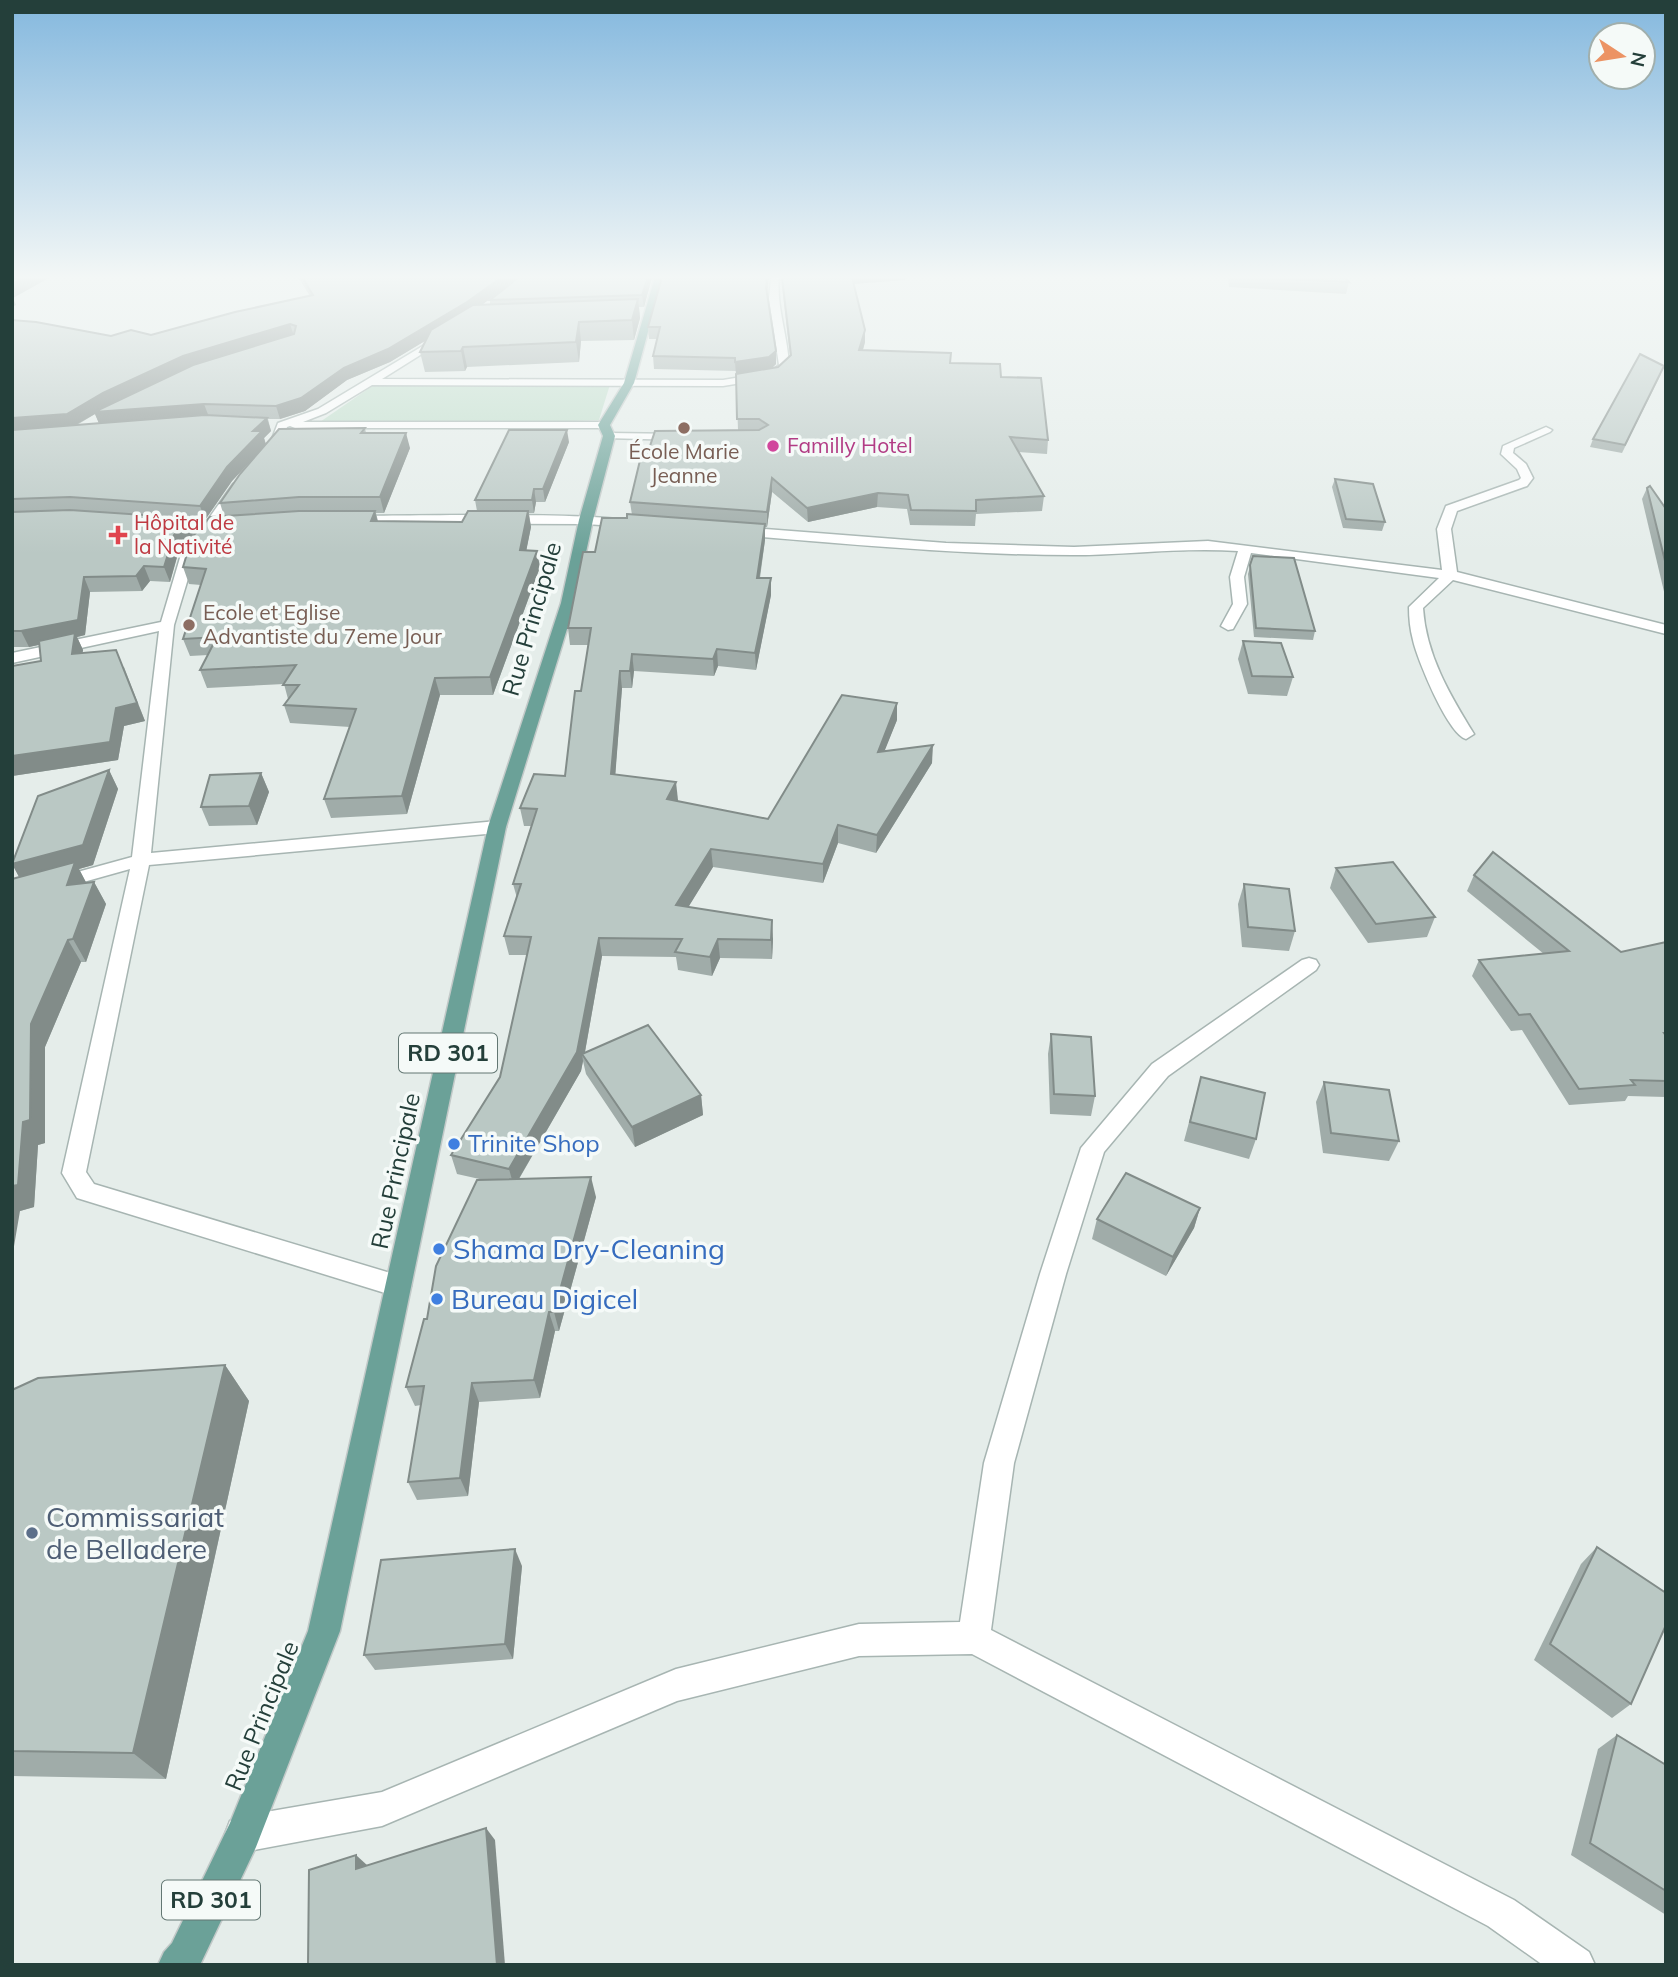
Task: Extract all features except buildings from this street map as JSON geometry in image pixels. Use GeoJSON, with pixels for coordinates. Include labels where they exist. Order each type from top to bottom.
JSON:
{"type":"FeatureCollection","features":[{"type":"Feature","properties":{"kind":"main road","name":"Rue Principale"},"geometry":{"type":"LineString","coordinates":[[243,1834],[324,1631],[497,827],[568,603],[607,431],[629,383],[632,369]]}},
{"type":"Feature","properties":{"kind":"main road","name":"RD 301"},"geometry":{"type":"LineString","coordinates":[[183,1962],[243,1834]]}},
{"type":"Feature","properties":{"kind":"street"},"geometry":{"type":"LineString","coordinates":[[276,425],[322,411],[391,369]]}},
{"type":"Feature","properties":{"kind":"street"},"geometry":{"type":"LineString","coordinates":[[370,382],[723,383],[774,374],[780,369]]}},
{"type":"Feature","properties":{"kind":"street"},"geometry":{"type":"LineString","coordinates":[[276,425],[607,431],[692,437]]}},
{"type":"Feature","properties":{"kind":"street"},"geometry":{"type":"LineString","coordinates":[[257,466],[276,445],[276,425]]}},
{"type":"Feature","properties":{"kind":"street"},"geometry":{"type":"LineString","coordinates":[[1450,575],[1444,528],[1451,509],[1523,483],[1527,478],[1521,467],[1507,454],[1509,446],[1546,430]]}},
{"type":"Feature","properties":{"kind":"street"},"geometry":{"type":"LineString","coordinates":[[248,475],[189,551],[167,625],[141,860],[74,1173],[86,1191],[398,1286]]}},
{"type":"Feature","properties":{"kind":"street"},"geometry":{"type":"LineString","coordinates":[[331,520],[586,520],[642,524]]}},
{"type":"Feature","properties":{"kind":"street"},"geometry":{"type":"LineString","coordinates":[[156,524],[210,527],[250,524]]}},
{"type":"Feature","properties":{"kind":"street"},"geometry":{"type":"LineString","coordinates":[[725,530],[946,547],[1023,550],[1074,551],[1208,545],[1246,548],[1450,575],[1666,630]]}},
{"type":"Feature","properties":{"kind":"street"},"geometry":{"type":"LineString","coordinates":[[1228,626],[1240,604],[1237,577],[1246,548]]}},
{"type":"Feature","properties":{"kind":"street"},"geometry":{"type":"LineString","coordinates":[[1450,575],[1416,607],[1416,626],[1437,681],[1466,734]]}},
{"type":"Feature","properties":{"kind":"street"},"geometry":{"type":"LineString","coordinates":[[12,657],[167,625]]}},
{"type":"Feature","properties":{"kind":"street"},"geometry":{"type":"LineString","coordinates":[[12,895],[141,860],[497,827]]}},
{"type":"Feature","properties":{"kind":"street"},"geometry":{"type":"LineString","coordinates":[[974,1638],[999,1463],[1093,1148],[1160,1070],[1309,965]]}},
{"type":"Feature","properties":{"kind":"street"},"geometry":{"type":"LineString","coordinates":[[243,1834],[382,1809],[676,1685],[859,1640],[974,1638],[1501,1913],[1576,1965]]}},
{"type":"Feature","properties":{"kind":"green space"},"geometry":{"type":"Polygon","coordinates":[[[612,378],[599,420],[418,427],[317,424],[381,380],[612,378]]]}},
{"type":"Feature","properties":{"kind":"place","name":"École Marie Jeanne"},"geometry":{"type":"Point","coordinates":[684,428]}},
{"type":"Feature","properties":{"kind":"place","name":"Familly Hotel"},"geometry":{"type":"Point","coordinates":[773,446]}},
{"type":"Feature","properties":{"kind":"place","name":"Hôpital de la Nativité"},"geometry":{"type":"Point","coordinates":[118,535]}},
{"type":"Feature","properties":{"kind":"place","name":"Ecole et Eglise Advantiste du 7eme Jour"},"geometry":{"type":"Point","coordinates":[189,625]}},
{"type":"Feature","properties":{"kind":"place","name":"Trinite Shop"},"geometry":{"type":"Point","coordinates":[454,1144]}},
{"type":"Feature","properties":{"kind":"place","name":"Shama Dry-Cleaning"},"geometry":{"type":"Point","coordinates":[439,1249]}},
{"type":"Feature","properties":{"kind":"place","name":"Bureau Digicel"},"geometry":{"type":"Point","coordinates":[437,1299]}},
{"type":"Feature","properties":{"kind":"place","name":"Commissariat de Belladere"},"geometry":{"type":"Point","coordinates":[32,1533]}}]}
